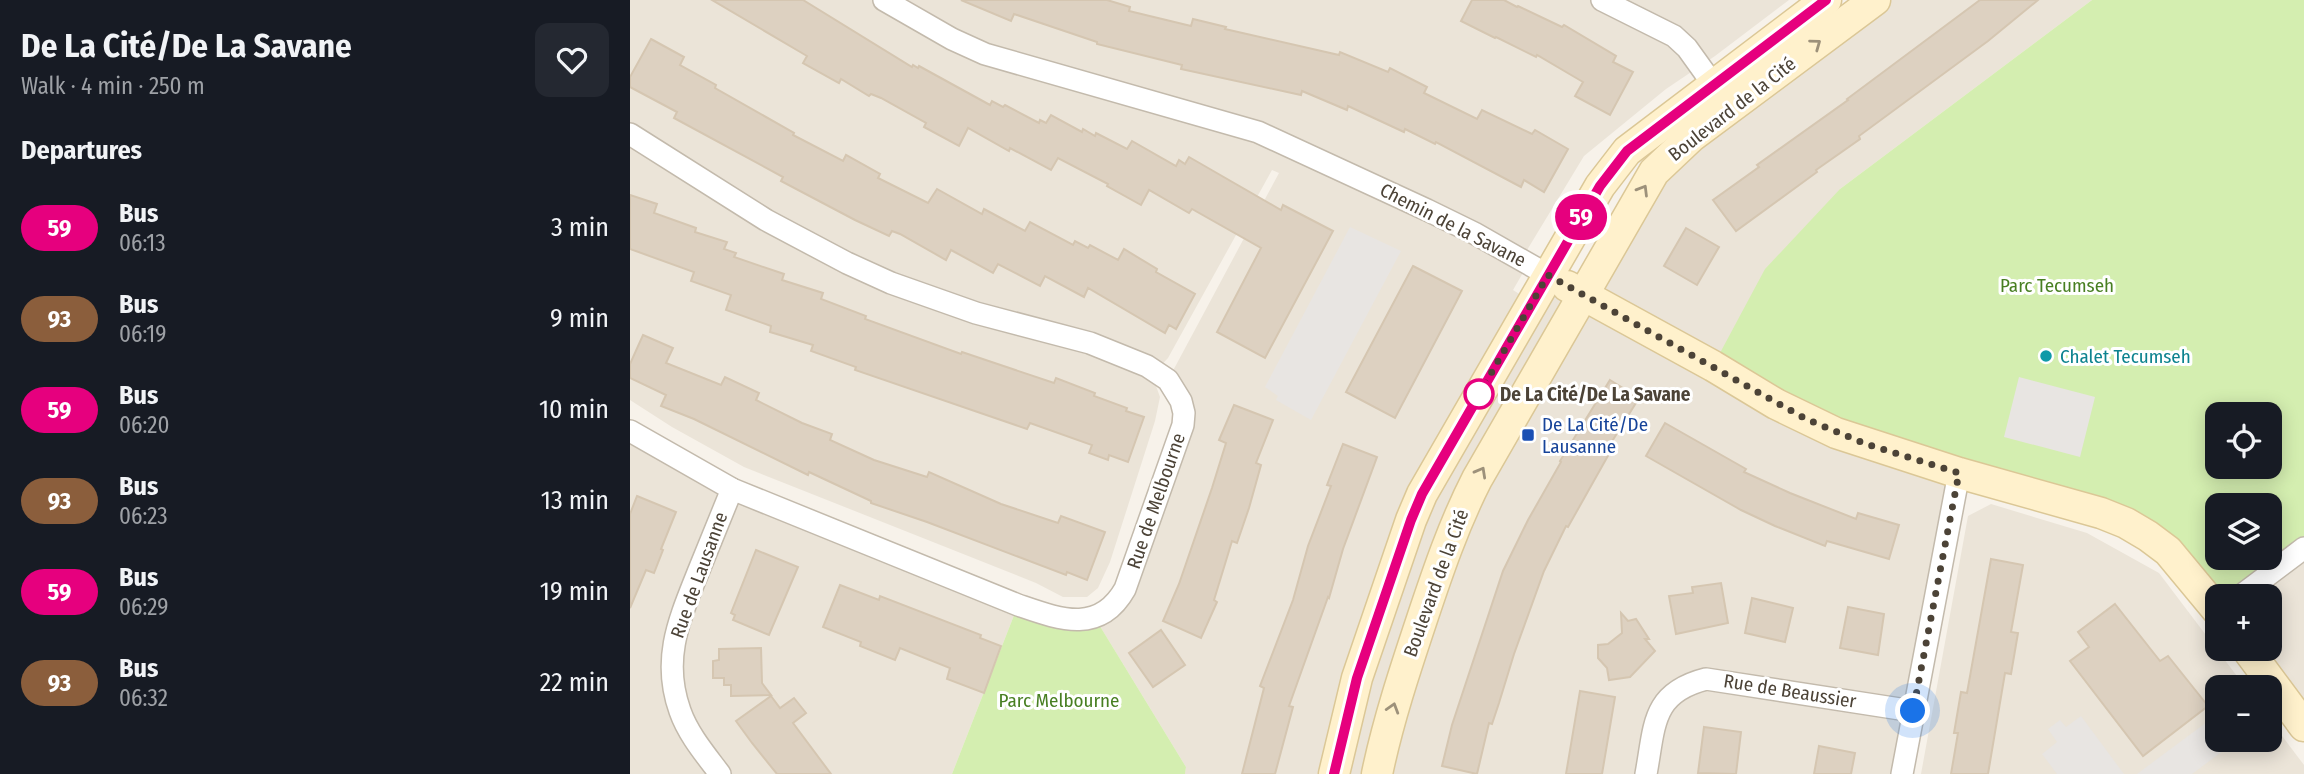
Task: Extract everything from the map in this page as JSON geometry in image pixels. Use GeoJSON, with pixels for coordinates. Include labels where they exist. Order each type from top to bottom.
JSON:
{"type":"FeatureCollection","features":[{"type":"Feature","properties":{"kind":"street","name":"Chemin de la Savane"},"geometry":{"type":"LineString","coordinates":[[884,0],[952,39],[985,54],[1258,132],[1439,215],[1806,419],[1866,444],[2101,513],[2126,523],[2168,551],[2205,596]]}},
{"type":"Feature","properties":{"kind":"street"},"geometry":{"type":"LineString","coordinates":[[1602,0],[1674,36],[1687,47],[1722,96]]}},
{"type":"Feature","properties":{"kind":"street","name":"Boulevard de la Cité"},"geometry":{"type":"LineString","coordinates":[[1377,774],[1398,690],[1458,518],[1477,479],[1654,172],[1691,137],[1722,96],[1826,0]]}},
{"type":"Feature","properties":{"kind":"street","name":"Boulevard de la Cité"},"geometry":{"type":"LineString","coordinates":[[1334,774],[1357,678],[1411,520],[1433,474],[1600,186],[1627,151],[1722,96],[1875,0]]}},
{"type":"Feature","properties":{"kind":"street","name":"Rue de Melbourne"},"geometry":{"type":"LineString","coordinates":[[630,134],[766,220],[891,283],[976,313],[1090,343],[1147,366],[1168,380],[1181,401],[1184,413],[1180,439],[1125,589],[1108,611],[1095,618],[1080,620],[1050,616],[1018,605],[732,489],[630,430]]}},
{"type":"Feature","properties":{"kind":"street"},"geometry":{"type":"LineString","coordinates":[[1902,774],[1959,473]]}},
{"type":"Feature","properties":{"kind":"street","name":"Rue de Lausanne"},"geometry":{"type":"LineString","coordinates":[[720,774],[701,749],[680,712],[674,691],[672,650],[683,611],[732,489]]}},
{"type":"Feature","properties":{"kind":"street"},"geometry":{"type":"LineString","coordinates":[[2256,584],[2304,548]]}},
{"type":"Feature","properties":{"kind":"street"},"geometry":{"type":"LineString","coordinates":[[2256,661],[2304,726]]}},
{"type":"Feature","properties":{"kind":"street","name":"Rue de Beaussier"},"geometry":{"type":"LineString","coordinates":[[1646,774],[1657,716],[1664,702],[1688,683],[1706,678],[1913,711]]}},
{"type":"Feature","properties":{"kind":"shaded area"},"geometry":{"type":"Polygon","coordinates":[[[630,0],[1789,0],[1666,89],[1584,156],[1521,260],[1528,264],[1513,290],[1532,302],[1548,275],[1582,295],[1642,191],[1875,0],[2092,0],[1840,189],[1959,473],[1902,774],[1185,774],[1186,767],[1095,618],[1108,611],[1179,440],[1168,380],[1279,173],[1272,170],[1168,358],[1152,375],[1160,397],[1155,421],[1110,562],[1098,588],[1087,597],[1063,597],[1036,583],[744,467],[630,400],[630,0]]]}},
{"type":"Feature","properties":{"kind":"shaded area"},"geometry":{"type":"Polygon","coordinates":[[[1350,227],[1401,251],[1311,420],[1276,400],[1278,396],[1265,387],[1350,227]]]}},
{"type":"Feature","properties":{"kind":"shaded area"},"geometry":{"type":"Polygon","coordinates":[[[2019,377],[2095,397],[2080,457],[2004,437],[2019,377]]]}},
{"type":"Feature","properties":{"kind":"shaded area"},"geometry":{"type":"Polygon","coordinates":[[[630,431],[654,446],[1018,605],[952,774],[630,774],[630,431]]]}},
{"type":"Feature","properties":{"kind":"shaded area"},"geometry":{"type":"Polygon","coordinates":[[[1991,504],[2087,533],[2159,573],[2205,634],[2205,661],[2226,661],[2236,675],[2205,675],[2205,752],[2282,752],[2282,736],[2304,765],[2304,774],[1921,774],[1968,516],[1991,504]]]}},
{"type":"Feature","properties":{"kind":"shaded area"},"geometry":{"type":"Polygon","coordinates":[[[2304,548],[2304,712],[2282,688],[2282,675],[2271,675],[2258,661],[2282,661],[2282,584],[2256,584],[2275,570],[2282,570],[2282,565],[2304,548]]]}},
{"type":"Feature","properties":{"kind":"shaded area"},"geometry":{"type":"Polygon","coordinates":[[[2081,716],[2124,774],[2057,774],[2042,754],[2057,742],[2048,729],[2060,720],[2066,727],[2081,716]]]}},
{"type":"Feature","properties":{"kind":"shaded area"},"geometry":{"type":"Polygon","coordinates":[[[2205,723],[2205,752],[2222,752],[2192,774],[2137,774],[2205,723]]]}},
{"type":"Feature","properties":{"kind":"green space","name":"Parc Tecumseh"},"geometry":{"type":"Polygon","coordinates":[[[2092,0],[2304,0],[2304,548],[2282,565],[2282,493],[2205,493],[2205,570],[2275,570],[2256,584],[2205,586],[2168,551],[1959,473],[1713,366],[1765,269],[1840,189],[2092,0]]]}},
{"type":"Feature","properties":{"kind":"green space","name":"Parc Melbourne"},"geometry":{"type":"Polygon","coordinates":[[[1018,605],[1095,618],[1186,767],[1185,774],[952,774],[1018,605]]]}},
{"type":"Feature","properties":{"kind":"building"},"geometry":{"type":"Polygon","coordinates":[[[712,0],[803,0],[912,67],[919,66],[990,105],[992,101],[1003,107],[1005,105],[1039,123],[1040,120],[1046,123],[1051,115],[1082,132],[1083,129],[1095,136],[1096,133],[1127,149],[1132,141],[1176,166],[1179,160],[1185,164],[1189,157],[1281,210],[1283,205],[1333,231],[1265,358],[1217,332],[1261,248],[1192,209],[1189,213],[1149,190],[1141,205],[1058,158],[1051,170],[968,128],[959,146],[924,127],[926,123],[881,98],[871,94],[869,96],[841,79],[839,83],[803,63],[807,56],[712,0]]]}},
{"type":"Feature","properties":{"kind":"building"},"geometry":{"type":"Polygon","coordinates":[[[961,0],[1107,0],[1130,7],[1129,11],[1191,26],[1193,19],[1339,55],[1340,52],[1388,72],[1390,68],[1427,87],[1424,93],[1477,119],[1482,110],[1532,134],[1535,130],[1568,149],[1544,192],[1524,180],[1521,187],[1436,142],[1435,144],[1405,129],[1404,132],[1348,106],[1347,110],[1302,91],[1301,95],[1181,69],[1182,65],[1097,44],[1014,14],[1011,21],[961,0]]]}},
{"type":"Feature","properties":{"kind":"building"},"geometry":{"type":"Polygon","coordinates":[[[1472,0],[1504,0],[1562,27],[1564,25],[1616,56],[1613,62],[1633,72],[1610,115],[1575,96],[1583,82],[1537,55],[1536,57],[1461,21],[1472,0]]]}},
{"type":"Feature","properties":{"kind":"building"},"geometry":{"type":"Polygon","coordinates":[[[1980,0],[2038,0],[1988,41],[1859,136],[1860,139],[1816,170],[1817,172],[1736,231],[1713,200],[1980,0]]]}},
{"type":"Feature","properties":{"kind":"building"},"geometry":{"type":"Polygon","coordinates":[[[651,39],[684,57],[680,65],[794,133],[793,135],[843,161],[846,155],[880,174],[878,178],[928,203],[937,189],[982,214],[984,209],[1025,231],[1030,222],[1073,245],[1075,241],[1088,248],[1090,245],[1118,260],[1124,249],[1157,269],[1156,272],[1195,294],[1176,329],[1169,325],[1165,333],[1088,288],[1084,297],[1045,276],[1040,286],[998,264],[993,273],[951,250],[946,260],[900,234],[892,231],[889,236],[781,181],[783,177],[674,118],[677,112],[630,87],[630,77],[651,39]]]}},
{"type":"Feature","properties":{"kind":"building"},"geometry":{"type":"Polygon","coordinates":[[[630,195],[657,204],[654,213],[696,228],[695,232],[727,242],[724,249],[736,253],[734,257],[784,274],[782,280],[823,293],[821,299],[866,316],[865,319],[961,354],[962,352],[1054,383],[1056,378],[1144,417],[1128,462],[1109,455],[1108,460],[1089,453],[1092,445],[1030,423],[1027,429],[855,370],[856,367],[811,351],[813,345],[770,332],[771,326],[726,310],[731,295],[691,281],[694,272],[630,249],[630,195]]]}},
{"type":"Feature","properties":{"kind":"building"},"geometry":{"type":"Polygon","coordinates":[[[1686,228],[1719,247],[1697,285],[1664,266],[1686,228]]]}},
{"type":"Feature","properties":{"kind":"building"},"geometry":{"type":"Polygon","coordinates":[[[1413,266],[1462,291],[1395,418],[1346,392],[1413,266]]]}},
{"type":"Feature","properties":{"kind":"building"},"geometry":{"type":"Polygon","coordinates":[[[643,335],[673,348],[666,363],[721,385],[725,377],[759,393],[756,400],[802,423],[832,434],[830,440],[874,460],[927,477],[929,472],[1001,504],[1058,523],[1061,516],[1105,532],[1087,580],[1067,572],[1066,575],[871,503],[809,472],[808,475],[694,419],[661,406],[666,395],[630,378],[630,364],[643,335]]]}},
{"type":"Feature","properties":{"kind":"building"},"geometry":{"type":"Polygon","coordinates":[[[1610,380],[1639,398],[1611,443],[1614,445],[1568,527],[1566,526],[1544,571],[1492,724],[1489,723],[1477,774],[1442,766],[1452,725],[1503,571],[1560,461],[1610,380]]]}},
{"type":"Feature","properties":{"kind":"building"},"geometry":{"type":"Polygon","coordinates":[[[1234,405],[1273,420],[1256,463],[1261,465],[1249,508],[1237,543],[1232,541],[1214,600],[1217,602],[1201,638],[1163,621],[1179,584],[1212,488],[1226,443],[1219,440],[1234,405]]]}},
{"type":"Feature","properties":{"kind":"building"},"geometry":{"type":"Polygon","coordinates":[[[1665,423],[1746,469],[1744,472],[1790,493],[1856,519],[1858,513],[1899,525],[1889,559],[1827,541],[1825,546],[1775,526],[1741,510],[1646,456],[1665,423]]]}},
{"type":"Feature","properties":{"kind":"building"},"geometry":{"type":"Polygon","coordinates":[[[1343,444],[1377,457],[1289,706],[1293,707],[1275,774],[1242,774],[1264,688],[1260,686],[1293,600],[1308,546],[1331,486],[1327,485],[1343,444]]]}},
{"type":"Feature","properties":{"kind":"building"},"geometry":{"type":"Polygon","coordinates":[[[637,496],[676,512],[654,573],[646,570],[630,608],[630,514],[637,496]]]}},
{"type":"Feature","properties":{"kind":"building"},"geometry":{"type":"Polygon","coordinates":[[[756,550],[798,567],[769,635],[733,620],[735,615],[731,613],[756,550]]]}},
{"type":"Feature","properties":{"kind":"building"},"geometry":{"type":"Polygon","coordinates":[[[1991,559],[2023,565],[2011,632],[2018,633],[2011,674],[2005,673],[1988,774],[1951,774],[1961,692],[1967,693],[1991,559]]]}},
{"type":"Feature","properties":{"kind":"building"},"geometry":{"type":"Polygon","coordinates":[[[1721,583],[1728,623],[1676,634],[1669,596],[1693,593],[1692,587],[1721,583]]]}},
{"type":"Feature","properties":{"kind":"building"},"geometry":{"type":"Polygon","coordinates":[[[840,585],[879,600],[880,596],[981,635],[980,638],[1001,646],[984,693],[947,679],[950,668],[900,648],[895,660],[860,646],[861,642],[823,627],[840,585]]]}},
{"type":"Feature","properties":{"kind":"building"},"geometry":{"type":"Polygon","coordinates":[[[1752,598],[1793,608],[1785,642],[1745,633],[1752,598]]]}},
{"type":"Feature","properties":{"kind":"building"},"geometry":{"type":"Polygon","coordinates":[[[2115,604],[2160,661],[2168,656],[2205,702],[2205,708],[2143,756],[2070,661],[2089,647],[2078,632],[2115,604]]]}},
{"type":"Feature","properties":{"kind":"building"},"geometry":{"type":"Polygon","coordinates":[[[1848,607],[1884,614],[1878,655],[1840,648],[1848,607]]]}},
{"type":"Feature","properties":{"kind":"building"},"geometry":{"type":"Polygon","coordinates":[[[1621,613],[1628,621],[1636,619],[1649,639],[1645,639],[1655,651],[1630,677],[1609,680],[1607,668],[1598,658],[1598,645],[1608,644],[1622,633],[1621,613]]]}},
{"type":"Feature","properties":{"kind":"building"},"geometry":{"type":"Polygon","coordinates":[[[1161,630],[1185,665],[1153,687],[1129,653],[1161,630]]]}},
{"type":"Feature","properties":{"kind":"building"},"geometry":{"type":"Polygon","coordinates":[[[761,648],[762,683],[771,695],[731,696],[731,685],[724,685],[724,678],[713,678],[713,661],[719,660],[719,649],[761,648]]]}},
{"type":"Feature","properties":{"kind":"building"},"geometry":{"type":"Polygon","coordinates":[[[1580,691],[1615,697],[1602,774],[1566,774],[1580,691]]]}},
{"type":"Feature","properties":{"kind":"building"},"geometry":{"type":"Polygon","coordinates":[[[771,696],[780,708],[794,698],[806,713],[793,723],[831,774],[777,774],[752,743],[736,721],[771,696]]]}},
{"type":"Feature","properties":{"kind":"building"},"geometry":{"type":"Polygon","coordinates":[[[1704,727],[1741,732],[1736,774],[1698,773],[1704,727]]]}},
{"type":"Feature","properties":{"kind":"building"},"geometry":{"type":"Polygon","coordinates":[[[1819,746],[1855,753],[1851,774],[1814,774],[1819,746]]]}},
{"type":"Feature","properties":{"kind":"bus line","name":"59"},"geometry":{"type":"LineString","coordinates":[[1334,774],[1357,678],[1422,494],[1600,186],[1627,151],[1826,0]]}},
{"type":"Feature","properties":{"kind":"place","name":"Chalet Tecumseh"},"geometry":{"type":"Point","coordinates":[2046,356]}},
{"type":"Feature","properties":{"kind":"place","name":"De La Cité/De La Savane"},"geometry":{"type":"Point","coordinates":[1479,394]}},
{"type":"Feature","properties":{"kind":"place","name":"De La Cité/De Lausanne"},"geometry":{"type":"Point","coordinates":[1528,435]}},
{"type":"Feature","properties":{"kind":"route"},"geometry":{"type":"LineString","coordinates":[[1479,394],[1548,275],[1806,419],[1866,444],[1959,473],[1913,711]]}}]}
